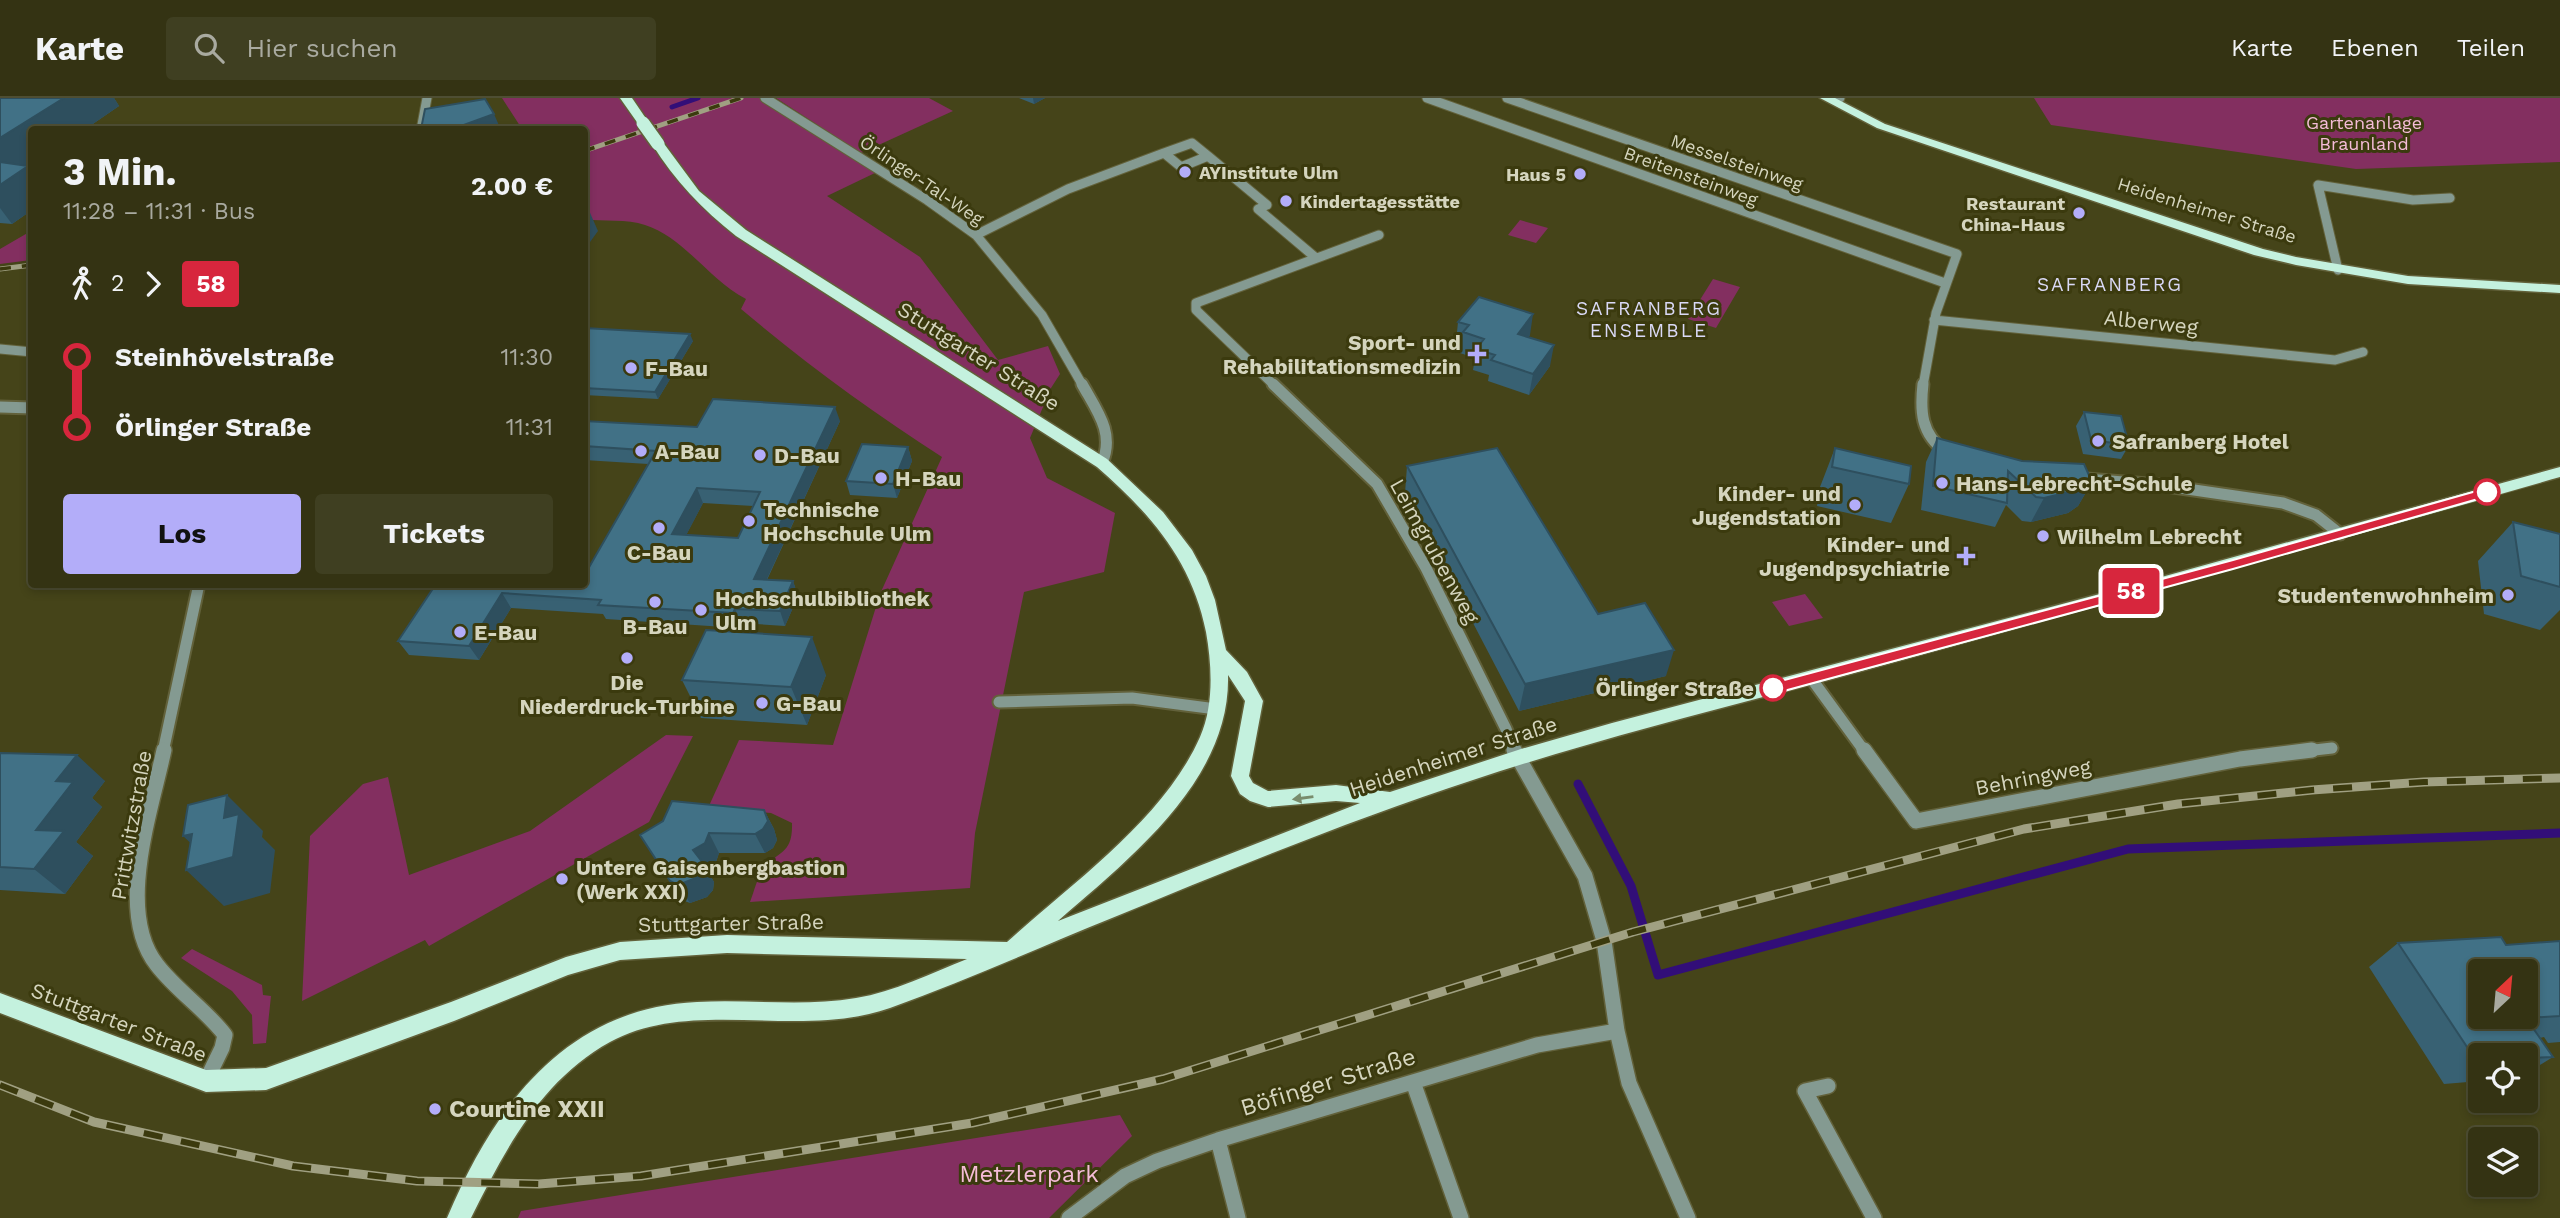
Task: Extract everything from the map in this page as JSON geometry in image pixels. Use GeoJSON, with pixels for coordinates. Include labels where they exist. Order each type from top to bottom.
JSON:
{"type":"FeatureCollection","features":[{"type":"Feature","properties":{"kind":"main road","name":"Stuttgarter Straße"},"geometry":{"type":"LineString","coordinates":[[0,1003],[206,1081],[267,1079],[454,1011],[566,966],[620,951],[727,944],[1010,951],[1122,849],[1167,803],[1196,761],[1209,735],[1220,680],[1219,654],[1205,594],[1185,550],[1146,499],[1102,463],[741,233],[701,203],[687,188],[626,98]]}},
{"type":"Feature","properties":{"kind":"main road","name":"Heidenheimer Straße"},"geometry":{"type":"LineString","coordinates":[[1826,98],[1881,126],[2202,235],[2272,256],[2337,270],[2427,283],[2560,289]]}},
{"type":"Feature","properties":{"kind":"main road","name":"Heidenheimer Straße"},"geometry":{"type":"LineString","coordinates":[[1840,98],[1853,114]]}},
{"type":"Feature","properties":{"kind":"main road","name":"Heidenheimer Straße"},"geometry":{"type":"LineString","coordinates":[[459,1218],[493,1151],[522,1104],[557,1066],[606,1033],[660,1015],[854,1008],[905,993],[1130,901],[1394,800],[1517,758],[2560,472]]}},
{"type":"Feature","properties":{"kind":"main road"},"geometry":{"type":"LineString","coordinates":[[1219,654],[1241,677],[1254,701],[1240,776],[1242,783],[1251,792],[1262,797],[1283,800],[1332,792],[1394,800]]}},
{"type":"Feature","properties":{"kind":"street"},"geometry":{"type":"LineString","coordinates":[[422,126],[427,98]]}},
{"type":"Feature","properties":{"kind":"street","name":"Örlinger-Tal-Weg"},"geometry":{"type":"LineString","coordinates":[[765,98],[927,200],[976,235],[1042,315],[1106,427],[1108,449],[1102,463]]}},
{"type":"Feature","properties":{"kind":"street","name":"Breitensteinweg"},"geometry":{"type":"LineString","coordinates":[[1427,98],[1945,283]]}},
{"type":"Feature","properties":{"kind":"street","name":"Messelsteinweg"},"geometry":{"type":"LineString","coordinates":[[1507,98],[1956,254],[1945,283]]}},
{"type":"Feature","properties":{"kind":"street"},"geometry":{"type":"LineString","coordinates":[[1834,98],[1840,98]]}},
{"type":"Feature","properties":{"kind":"street"},"geometry":{"type":"LineString","coordinates":[[976,235],[1007,217],[1099,174],[1192,143],[1267,205],[1258,209],[1316,258]]}},
{"type":"Feature","properties":{"kind":"street"},"geometry":{"type":"LineString","coordinates":[[1164,153],[1181,167],[1209,156]]}},
{"type":"Feature","properties":{"kind":"street"},"geometry":{"type":"LineString","coordinates":[[2337,270],[2318,185],[2413,200],[2449,198]]}},
{"type":"Feature","properties":{"kind":"street","name":"Leimgrubenweg"},"geometry":{"type":"LineString","coordinates":[[1379,235],[1204,298],[1196,303],[1196,310],[1377,484],[1430,577],[1506,729],[1517,758]]}},
{"type":"Feature","properties":{"kind":"street"},"geometry":{"type":"LineString","coordinates":[[1945,283],[1934,320],[1921,399],[1924,428],[1940,448],[1957,457]]}},
{"type":"Feature","properties":{"kind":"street","name":"Alberweg"},"geometry":{"type":"LineString","coordinates":[[1934,320],[2335,360],[2363,352]]}},
{"type":"Feature","properties":{"kind":"street"},"geometry":{"type":"LineString","coordinates":[[0,349],[28,352]]}},
{"type":"Feature","properties":{"kind":"street"},"geometry":{"type":"LineString","coordinates":[[0,407],[28,408]]}},
{"type":"Feature","properties":{"kind":"street"},"geometry":{"type":"LineString","coordinates":[[2059,477],[2161,485],[2272,501],[2316,515],[2340,534]]}},
{"type":"Feature","properties":{"kind":"street","name":"Prittwitzstraße"},"geometry":{"type":"LineString","coordinates":[[197,588],[142,854],[136,907],[145,947],[158,967],[209,1014],[225,1035],[222,1048],[206,1081]]}},
{"type":"Feature","properties":{"kind":"street","name":"Behringweg"},"geometry":{"type":"LineString","coordinates":[[1811,678],[1916,821],[2240,759],[2332,748]]}},
{"type":"Feature","properties":{"kind":"street"},"geometry":{"type":"LineString","coordinates":[[999,702],[1132,698],[1216,709]]}},
{"type":"Feature","properties":{"kind":"street"},"geometry":{"type":"LineString","coordinates":[[1517,758],[1586,876],[1604,941],[1617,1031],[1629,1083],[1688,1218]]}},
{"type":"Feature","properties":{"kind":"street","name":"Böfinger Straße"},"geometry":{"type":"LineString","coordinates":[[1069,1218],[1125,1176],[1157,1161],[1218,1140],[1537,1045],[1617,1031]]}},
{"type":"Feature","properties":{"kind":"street"},"geometry":{"type":"LineString","coordinates":[[1413,1082],[1461,1218]]}},
{"type":"Feature","properties":{"kind":"street"},"geometry":{"type":"LineString","coordinates":[[1828,1086],[1805,1091],[1874,1218]]}},
{"type":"Feature","properties":{"kind":"street"},"geometry":{"type":"LineString","coordinates":[[1218,1140],[1238,1218]]}},
{"type":"Feature","properties":{"kind":"green space"},"geometry":{"type":"Polygon","coordinates":[[[502,98],[760,98],[877,172],[827,196],[920,257],[998,360],[1048,346],[1060,374],[1051,388],[1030,438],[1047,478],[1115,513],[1104,572],[1024,592],[975,833],[970,888],[750,902],[763,870],[787,847],[792,834],[792,823],[771,813],[708,808],[739,740],[833,745],[880,594],[942,457],[839,386],[765,329],[741,309],[746,299],[732,291],[672,239],[638,223],[588,220],[588,126],[520,126],[502,98]]]}},
{"type":"Feature","properties":{"kind":"green space"},"geometry":{"type":"Polygon","coordinates":[[[776,98],[929,98],[953,111],[861,153],[776,98]]]}},
{"type":"Feature","properties":{"kind":"green space","name":"Gartenanlage Braunland"},"geometry":{"type":"Polygon","coordinates":[[[2034,98],[2560,98],[2560,162],[2356,169],[2051,125],[2034,98]]]}},
{"type":"Feature","properties":{"kind":"green space"},"geometry":{"type":"Polygon","coordinates":[[[1520,220],[1548,228],[1536,243],[1508,235],[1520,220]]]}},
{"type":"Feature","properties":{"kind":"green space"},"geometry":{"type":"Polygon","coordinates":[[[28,233],[28,260],[0,264],[0,249],[28,233]]]}},
{"type":"Feature","properties":{"kind":"green space"},"geometry":{"type":"Polygon","coordinates":[[[1713,279],[1740,287],[1716,328],[1688,319],[1713,279]]]}},
{"type":"Feature","properties":{"kind":"green space"},"geometry":{"type":"Polygon","coordinates":[[[1805,594],[1823,618],[1789,626],[1772,602],[1805,594]]]}},
{"type":"Feature","properties":{"kind":"green space"},"geometry":{"type":"Polygon","coordinates":[[[666,735],[693,736],[649,822],[429,946],[425,940],[302,1001],[310,836],[363,784],[388,777],[409,875],[530,831],[666,735]]]}},
{"type":"Feature","properties":{"kind":"green space"},"geometry":{"type":"Polygon","coordinates":[[[192,949],[262,985],[263,995],[271,996],[266,1043],[253,1044],[252,1015],[232,991],[181,958],[192,949]]]}},
{"type":"Feature","properties":{"kind":"green space","name":"Metzlerpark"},"geometry":{"type":"Polygon","coordinates":[[[1120,1115],[1132,1136],[1049,1218],[518,1218],[521,1211],[1120,1115]]]}},
{"type":"Feature","properties":{"kind":"building"},"geometry":{"type":"Polygon","coordinates":[[[0,98],[64,98],[0,138],[0,98]]]}},
{"type":"Feature","properties":{"kind":"building"},"geometry":{"type":"Polygon","coordinates":[[[485,99],[494,114],[461,126],[425,126],[422,124],[425,109],[485,99]]]}},
{"type":"Feature","properties":{"kind":"building"},"geometry":{"type":"Polygon","coordinates":[[[0,162],[28,166],[0,185],[0,162]]]}},
{"type":"Feature","properties":{"kind":"building"},"geometry":{"type":"Polygon","coordinates":[[[1479,297],[1533,314],[1518,334],[1554,345],[1533,374],[1491,360],[1495,355],[1476,349],[1484,339],[1463,332],[1469,325],[1458,322],[1479,297]]]}},
{"type":"Feature","properties":{"kind":"building","name":"F-Bau"},"geometry":{"type":"Polygon","coordinates":[[[588,328],[690,334],[655,392],[588,388],[588,328]]]}},
{"type":"Feature","properties":{"kind":"building"},"geometry":{"type":"Polygon","coordinates":[[[713,399],[835,407],[754,579],[793,581],[780,611],[735,609],[733,613],[598,605],[601,600],[502,593],[469,646],[398,641],[433,588],[588,588],[588,569],[656,451],[588,446],[588,421],[697,427],[713,399]],[[697,488],[672,534],[738,538],[760,492],[697,488]]]}},
{"type":"Feature","properties":{"kind":"building"},"geometry":{"type":"Polygon","coordinates":[[[2084,412],[2121,416],[2129,445],[2091,440],[2084,412]]]}},
{"type":"Feature","properties":{"kind":"building"},"geometry":{"type":"Polygon","coordinates":[[[1937,438],[2022,461],[2084,464],[2092,482],[2082,489],[2044,498],[2036,497],[2008,471],[2007,503],[1933,486],[1937,438]]]}},
{"type":"Feature","properties":{"kind":"building"},"geometry":{"type":"Polygon","coordinates":[[[862,444],[908,447],[893,484],[846,481],[862,444]]]}},
{"type":"Feature","properties":{"kind":"building"},"geometry":{"type":"Polygon","coordinates":[[[1497,448],[1598,614],[1645,603],[1674,650],[1525,684],[1407,466],[1497,448]]]}},
{"type":"Feature","properties":{"kind":"building"},"geometry":{"type":"Polygon","coordinates":[[[1835,448],[1911,466],[1909,484],[1832,467],[1835,448]]]}},
{"type":"Feature","properties":{"kind":"building"},"geometry":{"type":"Polygon","coordinates":[[[2513,522],[2560,534],[2560,587],[2521,576],[2513,522]]]}},
{"type":"Feature","properties":{"kind":"building"},"geometry":{"type":"Polygon","coordinates":[[[706,630],[812,637],[791,687],[682,680],[706,630]]]}},
{"type":"Feature","properties":{"kind":"building"},"geometry":{"type":"Polygon","coordinates":[[[0,753],[77,755],[56,781],[73,782],[36,830],[64,831],[34,869],[0,867],[0,753]]]}},
{"type":"Feature","properties":{"kind":"building"},"geometry":{"type":"Polygon","coordinates":[[[227,795],[224,818],[239,814],[233,857],[186,870],[192,834],[183,836],[188,805],[227,795]]]}},
{"type":"Feature","properties":{"kind":"building"},"geometry":{"type":"Polygon","coordinates":[[[672,801],[764,810],[768,821],[763,829],[755,834],[709,833],[705,843],[693,850],[703,863],[702,871],[696,878],[678,885],[670,881],[640,835],[663,821],[672,801]]]}},
{"type":"Feature","properties":{"kind":"building"},"geometry":{"type":"Polygon","coordinates":[[[2501,937],[2506,945],[2560,941],[2560,1016],[2538,1017],[2538,959],[2468,959],[2468,1029],[2534,1029],[2553,1057],[2538,1058],[2538,1043],[2468,1043],[2468,1048],[2398,943],[2501,937]]]}},
{"type":"Feature","properties":{"kind":"waterway"},"geometry":{"type":"LineString","coordinates":[[672,107],[698,98]]}},
{"type":"Feature","properties":{"kind":"waterway"},"geometry":{"type":"LineString","coordinates":[[1578,784],[1631,886],[1658,975],[2128,849],[2560,833]]}},
{"type":"Feature","properties":{"kind":"railway"},"geometry":{"type":"LineString","coordinates":[[588,150],[741,98]]}},
{"type":"Feature","properties":{"kind":"railway"},"geometry":{"type":"LineString","coordinates":[[0,269],[28,266]]}},
{"type":"Feature","properties":{"kind":"railway"},"geometry":{"type":"LineString","coordinates":[[0,1085],[94,1122],[293,1166],[417,1181],[539,1184],[641,1176],[972,1123],[1163,1079],[1633,932],[2024,829],[2178,804],[2312,790],[2424,782],[2560,778]]}},
{"type":"Feature","properties":{"kind":"bus line","name":"58"},"geometry":{"type":"LineString","coordinates":[[1773,688],[2233,564],[2487,492]]}},
{"type":"Feature","properties":{"kind":"place","name":"AYInstitute Ulm"},"geometry":{"type":"Point","coordinates":[1185,172]}},
{"type":"Feature","properties":{"kind":"place","name":"Haus 5"},"geometry":{"type":"Point","coordinates":[1580,174]}},
{"type":"Feature","properties":{"kind":"place","name":"Kindertagesstätte"},"geometry":{"type":"Point","coordinates":[1286,201]}},
{"type":"Feature","properties":{"kind":"place","name":"Restaurant China-Haus"},"geometry":{"type":"Point","coordinates":[2079,213]}},
{"type":"Feature","properties":{"kind":"place","name":"Sport- und Rehabilitationsmedizin"},"geometry":{"type":"Point","coordinates":[1477,354]}},
{"type":"Feature","properties":{"kind":"place","name":"F-Bau"},"geometry":{"type":"Point","coordinates":[631,368]}},
{"type":"Feature","properties":{"kind":"place","name":"Safranberg Hotel"},"geometry":{"type":"Point","coordinates":[2098,441]}},
{"type":"Feature","properties":{"kind":"place","name":"A-Bau"},"geometry":{"type":"Point","coordinates":[641,451]}},
{"type":"Feature","properties":{"kind":"place","name":"D-Bau"},"geometry":{"type":"Point","coordinates":[760,455]}},
{"type":"Feature","properties":{"kind":"place","name":"H-Bau"},"geometry":{"type":"Point","coordinates":[881,478]}},
{"type":"Feature","properties":{"kind":"place","name":"Hans-Lebrecht-Schule"},"geometry":{"type":"Point","coordinates":[1942,483]}},
{"type":"Feature","properties":{"kind":"place","name":"Kinder- und Jugendstation"},"geometry":{"type":"Point","coordinates":[1855,505]}},
{"type":"Feature","properties":{"kind":"place","name":"Technische Hochschule Ulm"},"geometry":{"type":"Point","coordinates":[749,521]}},
{"type":"Feature","properties":{"kind":"place","name":"C-Bau"},"geometry":{"type":"Point","coordinates":[659,528]}},
{"type":"Feature","properties":{"kind":"place","name":"Wilhelm Lebrecht"},"geometry":{"type":"Point","coordinates":[2043,536]}},
{"type":"Feature","properties":{"kind":"place","name":"Kinder- und Jugendpsychiatrie"},"geometry":{"type":"Point","coordinates":[1966,556]}},
{"type":"Feature","properties":{"kind":"place","name":"Studentenwohnheim"},"geometry":{"type":"Point","coordinates":[2508,595]}},
{"type":"Feature","properties":{"kind":"place","name":"B-Bau"},"geometry":{"type":"Point","coordinates":[655,602]}},
{"type":"Feature","properties":{"kind":"place","name":"Hochschulbibliothek Ulm"},"geometry":{"type":"Point","coordinates":[701,610]}},
{"type":"Feature","properties":{"kind":"place","name":"E-Bau"},"geometry":{"type":"Point","coordinates":[460,632]}},
{"type":"Feature","properties":{"kind":"place","name":"Die Niederdruck-Turbine"},"geometry":{"type":"Point","coordinates":[627,658]}},
{"type":"Feature","properties":{"kind":"place","name":"Örlinger Straße"},"geometry":{"type":"Point","coordinates":[1773,688]}},
{"type":"Feature","properties":{"kind":"place","name":"G-Bau"},"geometry":{"type":"Point","coordinates":[762,703]}},
{"type":"Feature","properties":{"kind":"place","name":"Untere Gaisenbergbastion (Werk XXI)"},"geometry":{"type":"Point","coordinates":[562,879]}},
{"type":"Feature","properties":{"kind":"place","name":"Courtine XXII"},"geometry":{"type":"Point","coordinates":[435,1109]}},
{"type":"Feature","properties":{"kind":"district","name":"SAFRANBERG"},"geometry":{"type":"Point","coordinates":[2110,284]}},
{"type":"Feature","properties":{"kind":"district","name":"SAFRANBERG ENSEMBLE"},"geometry":{"type":"Point","coordinates":[1649,319]}}]}
